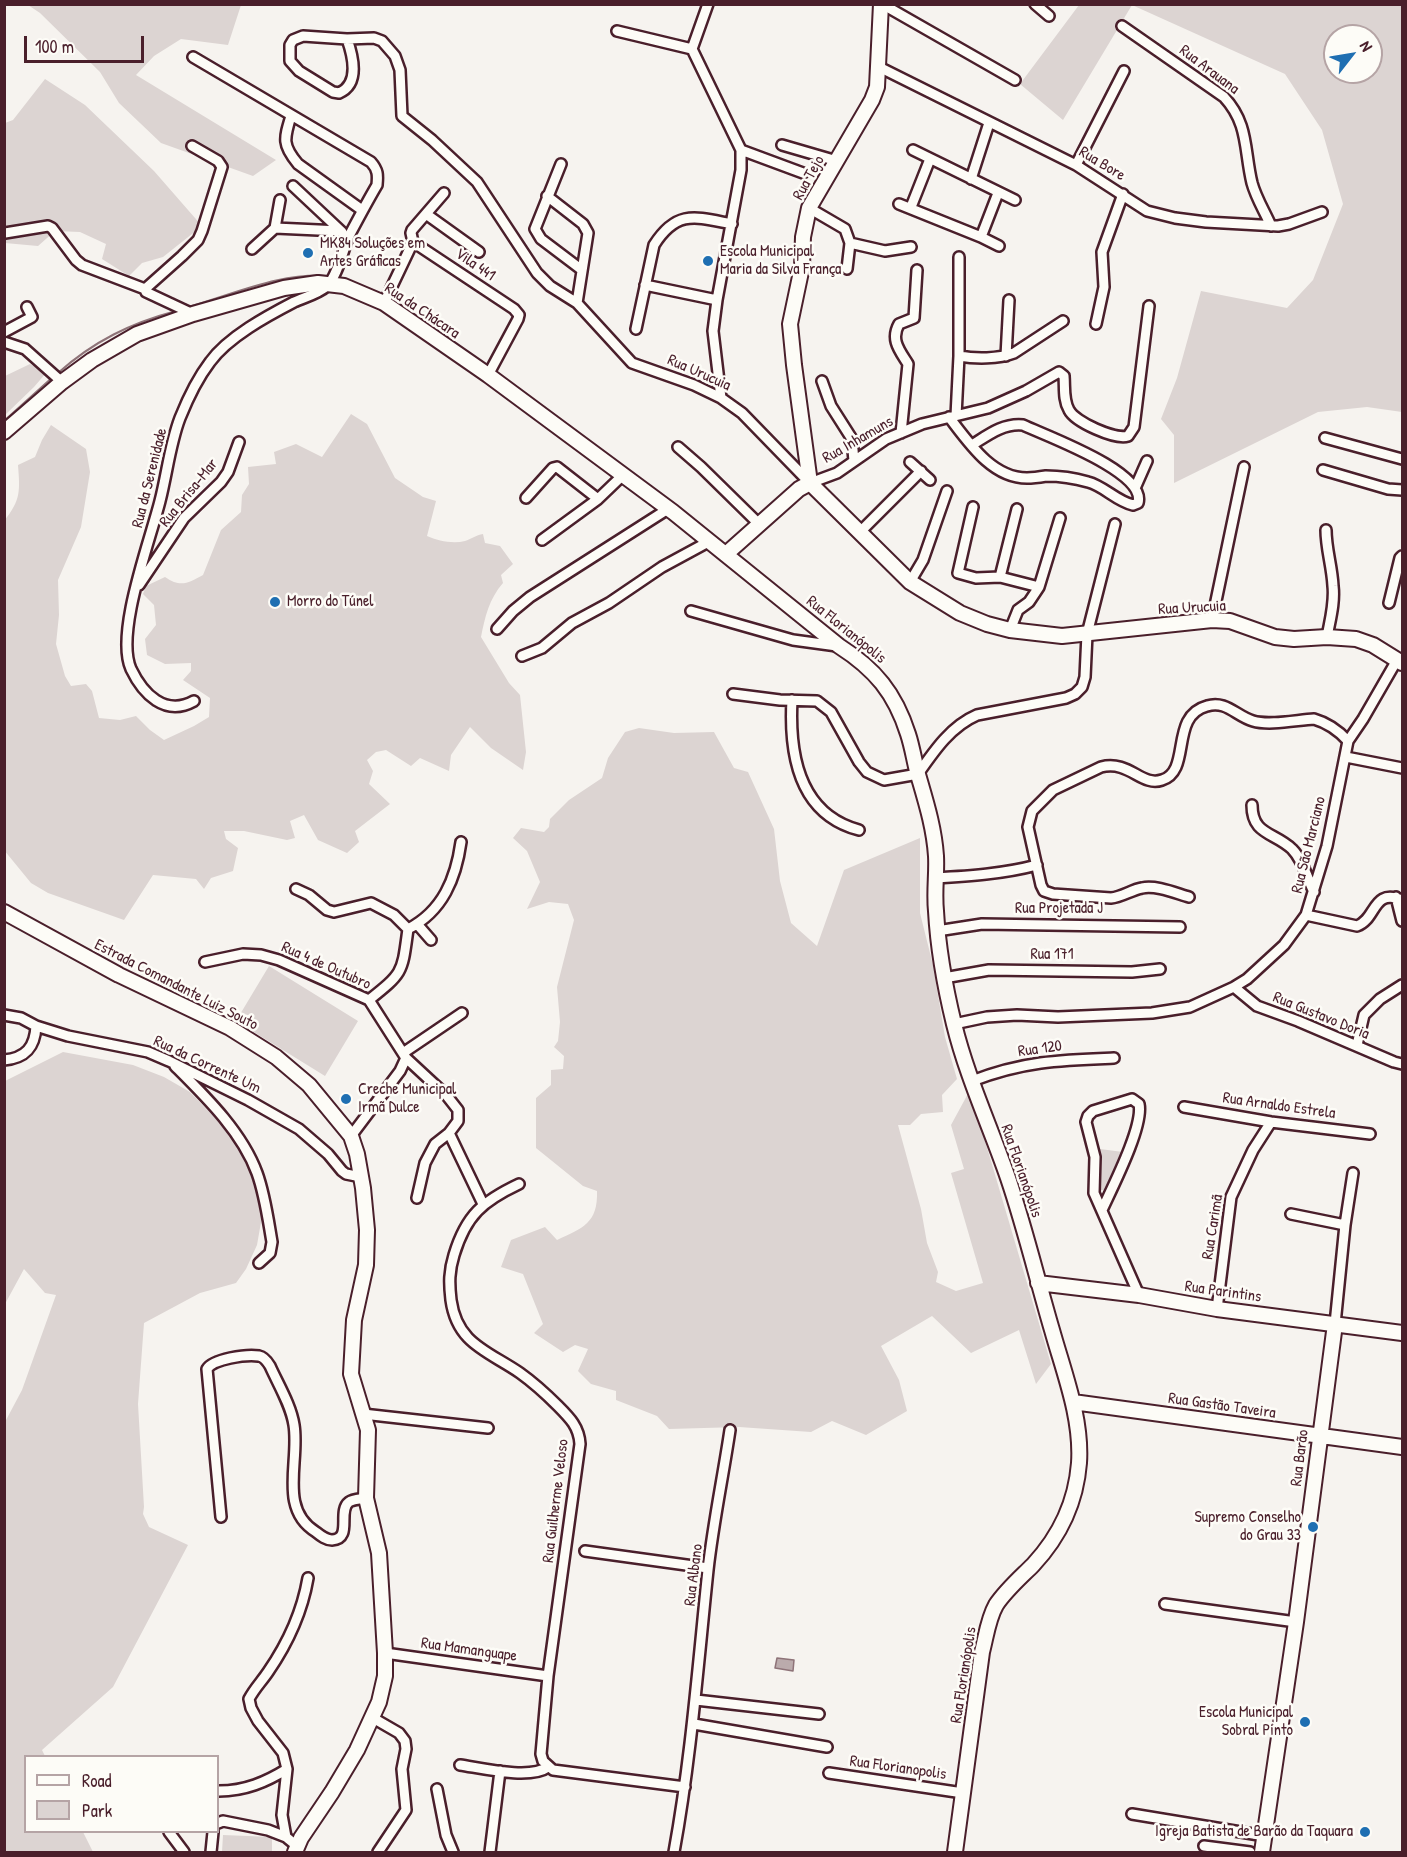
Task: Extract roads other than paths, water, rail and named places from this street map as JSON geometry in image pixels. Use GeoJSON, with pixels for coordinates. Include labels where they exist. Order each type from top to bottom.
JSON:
{"type":"FeatureCollection","features":[{"type":"Feature","properties":{"kind":"street"},"geometry":{"type":"LineString","coordinates":[[708,4],[692,49],[741,150],[741,170],[713,331],[721,398]]}},
{"type":"Feature","properties":{"kind":"street"},"geometry":{"type":"LineString","coordinates":[[882,4],[1015,80]]}},
{"type":"Feature","properties":{"kind":"street","name":"Rua Tejo"},"geometry":{"type":"LineString","coordinates":[[810,483],[790,324],[802,267],[803,237],[809,208],[872,100],[877,87],[882,4]]}},
{"type":"Feature","properties":{"kind":"street"},"geometry":{"type":"LineString","coordinates":[[1035,4],[1049,16]]}},
{"type":"Feature","properties":{"kind":"street","name":"Rua Arauana"},"geometry":{"type":"LineString","coordinates":[[1122,26],[1224,97],[1233,107],[1241,121],[1245,135],[1252,183],[1271,226]]}},
{"type":"Feature","properties":{"kind":"street"},"geometry":{"type":"LineString","coordinates":[[617,31],[692,49]]}},
{"type":"Feature","properties":{"kind":"street"},"geometry":{"type":"LineString","coordinates":[[303,36],[347,39],[354,66],[348,86],[339,93],[333,92],[299,71],[290,61],[290,45],[293,40],[303,36]]}},
{"type":"Feature","properties":{"kind":"street","name":"Rua Urucuia"},"geometry":{"type":"LineString","coordinates":[[347,39],[374,38],[388,45],[399,70],[402,116],[432,140],[477,182],[537,273],[550,286],[576,303],[632,363],[694,385],[721,398],[742,413],[910,582],[960,613],[1010,630],[1062,636],[1212,620],[1230,621],[1275,637],[1356,639],[1373,645],[1400,662]]}},
{"type":"Feature","properties":{"kind":"street"},"geometry":{"type":"LineString","coordinates":[[193,57],[371,162],[377,169],[377,184],[348,238],[330,283]]}},
{"type":"Feature","properties":{"kind":"street","name":"Rua Bore"},"geometry":{"type":"LineString","coordinates":[[879,67],[1076,165],[1147,211],[1175,218],[1271,226],[1288,224],[1322,212]]}},
{"type":"Feature","properties":{"kind":"street"},"geometry":{"type":"LineString","coordinates":[[1076,165],[1124,71]]}},
{"type":"Feature","properties":{"kind":"street"},"geometry":{"type":"LineString","coordinates":[[291,116],[284,137],[291,156],[298,164],[362,210]]}},
{"type":"Feature","properties":{"kind":"street"},"geometry":{"type":"LineString","coordinates":[[971,179],[989,123]]}},
{"type":"Feature","properties":{"kind":"street"},"geometry":{"type":"LineString","coordinates":[[782,145],[837,161]]}},
{"type":"Feature","properties":{"kind":"street"},"geometry":{"type":"LineString","coordinates":[[145,289],[192,247],[202,231],[222,167],[218,160],[192,146]]}},
{"type":"Feature","properties":{"kind":"street"},"geometry":{"type":"LineString","coordinates":[[741,150],[802,174]]}},
{"type":"Feature","properties":{"kind":"street"},"geometry":{"type":"LineString","coordinates":[[913,150],[1015,200]]}},
{"type":"Feature","properties":{"kind":"street"},"geometry":{"type":"LineString","coordinates":[[911,207],[930,159]]}},
{"type":"Feature","properties":{"kind":"street"},"geometry":{"type":"LineString","coordinates":[[561,164],[536,226],[537,234],[582,270]]}},
{"type":"Feature","properties":{"kind":"street"},"geometry":{"type":"LineString","coordinates":[[293,186],[348,238]]}},
{"type":"Feature","properties":{"kind":"street"},"geometry":{"type":"LineString","coordinates":[[384,303],[413,242],[412,230],[444,193]]}},
{"type":"Feature","properties":{"kind":"street"},"geometry":{"type":"LineString","coordinates":[[981,237],[998,193]]}},
{"type":"Feature","properties":{"kind":"street"},"geometry":{"type":"LineString","coordinates":[[1096,324],[1104,287],[1102,252],[1123,194]]}},
{"type":"Feature","properties":{"kind":"street"},"geometry":{"type":"LineString","coordinates":[[547,196],[587,228],[588,240],[576,303]]}},
{"type":"Feature","properties":{"kind":"street"},"geometry":{"type":"LineString","coordinates":[[252,249],[275,228],[280,200]]}},
{"type":"Feature","properties":{"kind":"street"},"geometry":{"type":"LineString","coordinates":[[900,204],[999,246]]}},
{"type":"Feature","properties":{"kind":"street"},"geometry":{"type":"LineString","coordinates":[[809,208],[845,229],[850,243],[847,269]]}},
{"type":"Feature","properties":{"kind":"street"},"geometry":{"type":"LineString","coordinates":[[426,214],[479,252]]}},
{"type":"Feature","properties":{"kind":"street"},"geometry":{"type":"LineString","coordinates":[[636,329],[654,245],[659,236],[683,219],[694,217],[732,224]]}},
{"type":"Feature","properties":{"kind":"street"},"geometry":{"type":"LineString","coordinates":[[5,233],[48,226],[82,265],[145,289],[146,292],[193,314]]}},
{"type":"Feature","properties":{"kind":"street"},"geometry":{"type":"LineString","coordinates":[[275,228],[340,231]]}},
{"type":"Feature","properties":{"kind":"street","name":"Vila 441"},"geometry":{"type":"LineString","coordinates":[[413,242],[518,312],[518,319],[488,375]]}},
{"type":"Feature","properties":{"kind":"street"},"geometry":{"type":"LineString","coordinates":[[850,243],[885,251],[910,247]]}},
{"type":"Feature","properties":{"kind":"street"},"geometry":{"type":"LineString","coordinates":[[959,257],[959,356],[953,417],[972,445],[995,468],[1018,478],[1059,476],[1095,483],[1133,505],[1140,499],[1136,486],[1084,450],[1023,425],[1005,426],[972,445]]}},
{"type":"Feature","properties":{"kind":"street"},"geometry":{"type":"LineString","coordinates":[[901,433],[908,364],[900,352],[895,336],[898,324],[911,320],[914,316],[917,270]]}},
{"type":"Feature","properties":{"kind":"street","name":"Rua da Chácara"},"geometry":{"type":"LineString","coordinates":[[4,432],[62,382],[92,360],[137,334],[193,314],[284,288],[330,283],[355,290],[384,303],[488,375],[726,554]]}},
{"type":"Feature","properties":{"kind":"street","name":"Rua da Serenidade"},"geometry":{"type":"LineString","coordinates":[[194,701],[177,708],[155,700],[135,678],[128,661],[126,645],[136,589],[160,502],[179,420],[194,386],[211,359],[229,342],[283,308],[319,291],[330,283]]}},
{"type":"Feature","properties":{"kind":"street"},"geometry":{"type":"LineString","coordinates":[[645,285],[717,300]]}},
{"type":"Feature","properties":{"kind":"street"},"geometry":{"type":"LineString","coordinates":[[1006,356],[1009,300]]}},
{"type":"Feature","properties":{"kind":"street","name":"Rua Inhamuns"},"geometry":{"type":"LineString","coordinates":[[726,554],[758,523],[799,489],[837,472],[886,440],[934,419],[953,417],[988,408],[1026,391],[1057,373],[1064,376],[1066,403],[1073,416],[1081,422],[1119,437],[1128,436],[1134,427],[1149,306]]}},
{"type":"Feature","properties":{"kind":"street"},"geometry":{"type":"LineString","coordinates":[[4,332],[32,317],[27,307]]}},
{"type":"Feature","properties":{"kind":"street"},"geometry":{"type":"LineString","coordinates":[[959,356],[970,358],[1006,356],[1064,321]]}},
{"type":"Feature","properties":{"kind":"street"},"geometry":{"type":"LineString","coordinates":[[4,342],[25,349],[62,382]]}},
{"type":"Feature","properties":{"kind":"street"},"geometry":{"type":"LineString","coordinates":[[822,381],[831,406],[852,439],[854,461]]}},
{"type":"Feature","properties":{"kind":"street"},"geometry":{"type":"LineString","coordinates":[[1325,438],[1402,459]]}},
{"type":"Feature","properties":{"kind":"street","name":"Rua Brisa-Mar"},"geometry":{"type":"LineString","coordinates":[[136,589],[184,518],[221,482],[228,472],[239,442]]}},
{"type":"Feature","properties":{"kind":"street"},"geometry":{"type":"LineString","coordinates":[[678,447],[758,523]]}},
{"type":"Feature","properties":{"kind":"street"},"geometry":{"type":"LineString","coordinates":[[1136,486],[1147,461]]}},
{"type":"Feature","properties":{"kind":"street"},"geometry":{"type":"LineString","coordinates":[[910,462],[930,480]]}},
{"type":"Feature","properties":{"kind":"street"},"geometry":{"type":"LineString","coordinates":[[526,498],[553,468],[557,467],[598,499]]}},
{"type":"Feature","properties":{"kind":"street"},"geometry":{"type":"LineString","coordinates":[[1212,620],[1244,467]]}},
{"type":"Feature","properties":{"kind":"street"},"geometry":{"type":"LineString","coordinates":[[1323,470],[1388,489],[1402,490]]}},
{"type":"Feature","properties":{"kind":"street"},"geometry":{"type":"LineString","coordinates":[[859,533],[921,471]]}},
{"type":"Feature","properties":{"kind":"street"},"geometry":{"type":"LineString","coordinates":[[542,540],[598,499],[623,475]]}},
{"type":"Feature","properties":{"kind":"street"},"geometry":{"type":"LineString","coordinates":[[910,582],[923,560],[947,491]]}},
{"type":"Feature","properties":{"kind":"street"},"geometry":{"type":"LineString","coordinates":[[973,507],[958,572],[961,575],[976,578],[1000,577],[1039,587]]}},
{"type":"Feature","properties":{"kind":"street"},"geometry":{"type":"LineString","coordinates":[[497,629],[530,597],[668,509]]}},
{"type":"Feature","properties":{"kind":"street"},"geometry":{"type":"LineString","coordinates":[[1000,577],[1017,509]]}},
{"type":"Feature","properties":{"kind":"street"},"geometry":{"type":"LineString","coordinates":[[1010,630],[1018,610],[1029,602],[1039,587],[1060,518]]}},
{"type":"Feature","properties":{"kind":"street"},"geometry":{"type":"LineString","coordinates":[[733,694],[809,700],[824,705],[831,712],[858,762],[873,777],[884,780],[918,774],[929,758],[964,721],[977,715],[1048,702],[1075,694],[1082,687],[1085,678],[1087,634],[1115,524]]}},
{"type":"Feature","properties":{"kind":"street"},"geometry":{"type":"LineString","coordinates":[[1326,530],[1326,548],[1334,588],[1328,637]]}},
{"type":"Feature","properties":{"kind":"street"},"geometry":{"type":"LineString","coordinates":[[522,656],[542,648],[572,623],[609,603],[662,567],[710,542]]}},
{"type":"Feature","properties":{"kind":"street","name":"Rua Florianópolis"},"geometry":{"type":"LineString","coordinates":[[726,554],[868,667],[885,685],[896,703],[908,733],[930,815],[936,857],[937,931],[954,1024],[972,1081],[1016,1199],[1073,1402],[1079,1464],[1070,1508],[1052,1544],[996,1605],[990,1621],[982,1652],[956,1852]]}},
{"type":"Feature","properties":{"kind":"street"},"geometry":{"type":"LineString","coordinates":[[1389,603],[1402,556]]}},
{"type":"Feature","properties":{"kind":"street"},"geometry":{"type":"LineString","coordinates":[[691,612],[793,640],[839,646]]}},
{"type":"Feature","properties":{"kind":"street","name":"Rua São Marciano"},"geometry":{"type":"LineString","coordinates":[[954,1024],[987,1017],[1152,1013],[1190,1007],[1234,987],[1255,972],[1284,945],[1306,915],[1327,846],[1348,741],[1400,662]]}},
{"type":"Feature","properties":{"kind":"street"},"geometry":{"type":"LineString","coordinates":[[792,700],[793,741],[797,768],[803,783],[814,802],[832,819],[859,830]]}},
{"type":"Feature","properties":{"kind":"street"},"geometry":{"type":"LineString","coordinates":[[1189,897],[1149,887],[1111,898],[1048,893],[1041,885],[1028,827],[1032,810],[1053,790],[1109,765],[1130,770],[1151,782],[1163,780],[1174,769],[1180,756],[1182,734],[1187,721],[1203,706],[1224,705],[1251,721],[1314,719],[1332,727],[1348,741]]}},
{"type":"Feature","properties":{"kind":"street"},"geometry":{"type":"LineString","coordinates":[[1346,757],[1402,768]]}},
{"type":"Feature","properties":{"kind":"street"},"geometry":{"type":"LineString","coordinates":[[1252,806],[1254,822],[1264,832],[1292,849],[1300,860],[1314,892]]}},
{"type":"Feature","properties":{"kind":"street"},"geometry":{"type":"LineString","coordinates":[[408,929],[417,924],[441,900],[458,866],[461,842]]}},
{"type":"Feature","properties":{"kind":"street"},"geometry":{"type":"LineString","coordinates":[[935,878],[970,876],[1036,865]]}},
{"type":"Feature","properties":{"kind":"street"},"geometry":{"type":"LineString","coordinates":[[297,889],[309,895],[327,910],[334,912],[371,903],[394,915],[408,929]]}},
{"type":"Feature","properties":{"kind":"street"},"geometry":{"type":"LineString","coordinates":[[1306,915],[1357,926],[1366,921],[1376,904],[1389,897],[1399,899],[1402,921]]}},
{"type":"Feature","properties":{"kind":"street","name":"Estrada Comandante Luiz Souto"},"geometry":{"type":"LineString","coordinates":[[4,912],[109,969],[230,1028],[276,1057],[309,1085],[351,1136],[361,1177],[367,1230],[366,1265],[354,1320],[351,1374],[368,1430],[366,1498],[380,1553],[386,1653],[385,1676],[373,1718],[342,1776],[293,1845]]}},
{"type":"Feature","properties":{"kind":"street"},"geometry":{"type":"LineString","coordinates":[[417,924],[431,940]]}},
{"type":"Feature","properties":{"kind":"street","name":"Rua Projetada J"},"geometry":{"type":"LineString","coordinates":[[937,931],[982,924],[1180,927]]}},
{"type":"Feature","properties":{"kind":"street"},"geometry":{"type":"LineString","coordinates":[[369,1000],[399,975],[404,960],[408,929]]}},
{"type":"Feature","properties":{"kind":"street","name":"Rua 4 de Outubro"},"geometry":{"type":"LineString","coordinates":[[205,962],[243,954],[261,955],[279,960],[369,1000],[405,1056],[447,1096],[458,1110],[460,1116],[449,1133]]}},
{"type":"Feature","properties":{"kind":"street","name":"Rua 171"},"geometry":{"type":"LineString","coordinates":[[944,978],[989,970],[1132,972],[1160,969]]}},
{"type":"Feature","properties":{"kind":"street"},"geometry":{"type":"LineString","coordinates":[[1357,1045],[1364,1015],[1380,999],[1402,985]]}},
{"type":"Feature","properties":{"kind":"street","name":"Rua Gustavo Doria"},"geometry":{"type":"LineString","coordinates":[[1234,987],[1257,1006],[1402,1064]]}},
{"type":"Feature","properties":{"kind":"street"},"geometry":{"type":"LineString","coordinates":[[351,1136],[399,1071],[405,1056],[462,1013]]}},
{"type":"Feature","properties":{"kind":"street","name":"Rua da Corrente Um"},"geometry":{"type":"LineString","coordinates":[[4,1015],[21,1018],[36,1026],[68,1036],[148,1052],[169,1061],[248,1100],[299,1129],[328,1154],[342,1171],[361,1177]]}},
{"type":"Feature","properties":{"kind":"street"},"geometry":{"type":"LineString","coordinates":[[4,1060],[21,1056],[31,1047],[35,1039],[36,1026]]}},
{"type":"Feature","properties":{"kind":"street","name":"Rua 120"},"geometry":{"type":"LineString","coordinates":[[972,1081],[997,1071],[1028,1064],[1114,1058]]}},
{"type":"Feature","properties":{"kind":"street"},"geometry":{"type":"LineString","coordinates":[[169,1061],[193,1085],[238,1138],[256,1172],[272,1242],[270,1253],[260,1263]]}},
{"type":"Feature","properties":{"kind":"street"},"geometry":{"type":"LineString","coordinates":[[1102,1210],[1130,1146],[1140,1113],[1139,1104],[1132,1098],[1093,1111],[1086,1122],[1095,1157],[1094,1193],[1139,1295]]}},
{"type":"Feature","properties":{"kind":"street","name":"Rua Arnaldo Estrela"},"geometry":{"type":"LineString","coordinates":[[1184,1107],[1271,1122],[1370,1134]]}},
{"type":"Feature","properties":{"kind":"street","name":"Rua Carimã"},"geometry":{"type":"LineString","coordinates":[[1218,1309],[1231,1197],[1253,1150],[1271,1122]]}},
{"type":"Feature","properties":{"kind":"street"},"geometry":{"type":"LineString","coordinates":[[417,1198],[425,1162],[435,1144],[449,1133],[483,1204]]}},
{"type":"Feature","properties":{"kind":"street","name":"Rua Barão"},"geometry":{"type":"LineString","coordinates":[[1262,1852],[1296,1622],[1353,1173]]}},
{"type":"Feature","properties":{"kind":"street","name":"Rua Guilherme Veloso"},"geometry":{"type":"LineString","coordinates":[[519,1184],[483,1204],[470,1220],[457,1245],[449,1270],[452,1306],[459,1327],[481,1350],[519,1372],[538,1387],[565,1413],[580,1434],[548,1676],[541,1754],[548,1767]]}},
{"type":"Feature","properties":{"kind":"street"},"geometry":{"type":"LineString","coordinates":[[1291,1214],[1345,1225]]}},
{"type":"Feature","properties":{"kind":"street","name":"Rua Parintins"},"geometry":{"type":"LineString","coordinates":[[1038,1283],[1139,1295],[1218,1309],[1402,1333]]}},
{"type":"Feature","properties":{"kind":"street"},"geometry":{"type":"LineString","coordinates":[[221,1517],[207,1370],[215,1362],[226,1359],[259,1356],[265,1359],[270,1366],[294,1422],[295,1454],[292,1494],[294,1504],[311,1530],[326,1539],[334,1540],[344,1531],[347,1503],[351,1500],[366,1498]]}},
{"type":"Feature","properties":{"kind":"street","name":"Rua Gastão Taveira"},"geometry":{"type":"LineString","coordinates":[[1073,1402],[1402,1447]]}},
{"type":"Feature","properties":{"kind":"street"},"geometry":{"type":"LineString","coordinates":[[363,1414],[488,1428]]}},
{"type":"Feature","properties":{"kind":"street","name":"Rua Albano"},"geometry":{"type":"LineString","coordinates":[[674,1852],[694,1724],[708,1568],[730,1430]]}},
{"type":"Feature","properties":{"kind":"street"},"geometry":{"type":"LineString","coordinates":[[585,1551],[708,1568]]}},
{"type":"Feature","properties":{"kind":"street"},"geometry":{"type":"LineString","coordinates":[[293,1845],[282,1815],[287,1769],[283,1753],[258,1720],[249,1699],[279,1656],[292,1632],[303,1605],[308,1578]]}},
{"type":"Feature","properties":{"kind":"street"},"geometry":{"type":"LineString","coordinates":[[1165,1604],[1296,1622]]}},
{"type":"Feature","properties":{"kind":"street","name":"Rua Mamanguape"},"geometry":{"type":"LineString","coordinates":[[386,1653],[548,1676]]}},
{"type":"Feature","properties":{"kind":"street"},"geometry":{"type":"LineString","coordinates":[[696,1700],[819,1714]]}},
{"type":"Feature","properties":{"kind":"street"},"geometry":{"type":"LineString","coordinates":[[373,1718],[399,1733],[405,1741],[406,1749],[402,1769],[406,1810],[378,1852]]}},
{"type":"Feature","properties":{"kind":"street"},"geometry":{"type":"LineString","coordinates":[[694,1724],[827,1747]]}},
{"type":"Feature","properties":{"kind":"street"},"geometry":{"type":"LineString","coordinates":[[460,1765],[500,1771],[538,1772],[548,1767],[554,1770],[685,1787]]}},
{"type":"Feature","properties":{"kind":"street"},"geometry":{"type":"LineString","coordinates":[[219,1791],[237,1791],[257,1785],[287,1769]]}},
{"type":"Feature","properties":{"kind":"street"},"geometry":{"type":"LineString","coordinates":[[490,1852],[500,1771]]}},
{"type":"Feature","properties":{"kind":"street","name":"Rua Florianopolis"},"geometry":{"type":"LineString","coordinates":[[829,1773],[963,1793]]}},
{"type":"Feature","properties":{"kind":"street"},"geometry":{"type":"LineString","coordinates":[[437,1789],[446,1835],[453,1852]]}},
{"type":"Feature","properties":{"kind":"street"},"geometry":{"type":"LineString","coordinates":[[1132,1814],[1265,1836]]}},
{"type":"Feature","properties":{"kind":"street"},"geometry":{"type":"LineString","coordinates":[[219,1823],[223,1821],[268,1830],[293,1845]]}},
{"type":"Feature","properties":{"kind":"street"},"geometry":{"type":"LineString","coordinates":[[170,1833],[184,1852]]}},
{"type":"Feature","properties":{"kind":"street"},"geometry":{"type":"LineString","coordinates":[[211,1852],[213,1833]]}},
{"type":"Feature","properties":{"kind":"street"},"geometry":{"type":"LineString","coordinates":[[1204,1846],[1250,1852]]}},
{"type":"Feature","properties":{"kind":"waterway"},"geometry":{"type":"LineString","coordinates":[[188,307],[258,285],[293,277],[330,276]]}},
{"type":"Feature","properties":{"kind":"waterway"},"geometry":{"type":"LineString","coordinates":[[58,373],[99,342],[114,334],[176,311]]}},
{"type":"Feature","properties":{"kind":"waterway"},"geometry":{"type":"LineString","coordinates":[[4,421],[54,376]]}},
{"type":"Feature","properties":{"kind":"place","name":"MK84 Soluções em Artes Gráficas"},"geometry":{"type":"Point","coordinates":[308,253]}},
{"type":"Feature","properties":{"kind":"place","name":"Escola Municipal Maria da Silva França"},"geometry":{"type":"Point","coordinates":[708,261]}},
{"type":"Feature","properties":{"kind":"place","name":"Morro do Túnel"},"geometry":{"type":"Point","coordinates":[275,602]}},
{"type":"Feature","properties":{"kind":"place","name":"Creche Municipal Irmã Dulce"},"geometry":{"type":"Point","coordinates":[346,1099]}},
{"type":"Feature","properties":{"kind":"place","name":"Supremo Conselho do Grau 33"},"geometry":{"type":"Point","coordinates":[1313,1527]}},
{"type":"Feature","properties":{"kind":"place","name":"Escola Municipal Sobral Pinto"},"geometry":{"type":"Point","coordinates":[1305,1722]}},
{"type":"Feature","properties":{"kind":"place","name":"Igreja Batista de Barão da Taquara"},"geometry":{"type":"Point","coordinates":[1365,1832]}}]}
